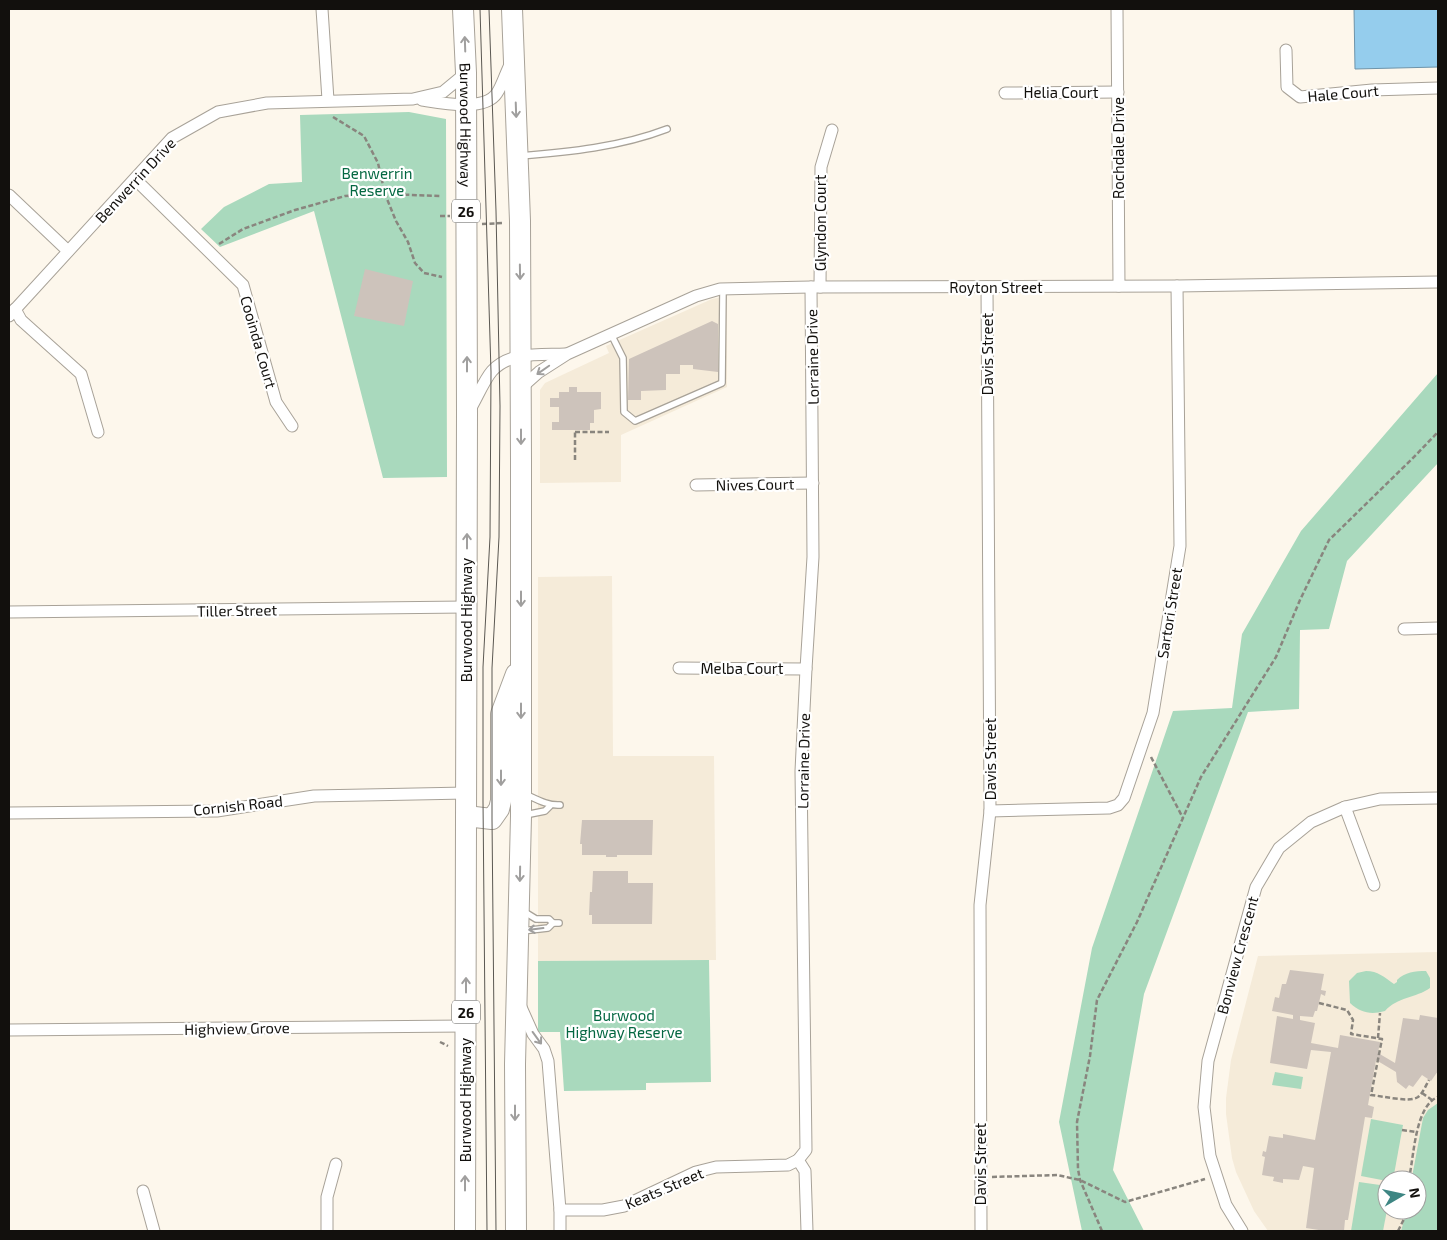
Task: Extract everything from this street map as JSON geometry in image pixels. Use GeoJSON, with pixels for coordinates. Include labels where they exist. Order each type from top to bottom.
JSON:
{"type":"FeatureCollection","features":[{"type":"Feature","properties":{"kind":"highway","name":"Burwood Highway"},"geometry":{"type":"LineString","coordinates":[[463,9],[466,73],[467,413],[465,1231]]}},
{"type":"Feature","properties":{"kind":"highway"},"geometry":{"type":"LineString","coordinates":[[512,9],[518,156],[521,355],[521,816],[516,994],[516,1231]]}},
{"type":"Feature","properties":{"kind":"highway"},"geometry":{"type":"LineString","coordinates":[[466,816],[492,819],[499,809],[501,796],[501,714],[521,662]]}},
{"type":"Feature","properties":{"kind":"street"},"geometry":{"type":"LineString","coordinates":[[322,9],[328,100]]}},
{"type":"Feature","properties":{"kind":"street","name":"Rochdale Drive"},"geometry":{"type":"LineString","coordinates":[[1117,9],[1120,286]]}},
{"type":"Feature","properties":{"kind":"street","name":"Hale Court"},"geometry":{"type":"LineString","coordinates":[[1286,50],[1287,87],[1300,97],[1372,90],[1438,88]]}},
{"type":"Feature","properties":{"kind":"street","name":"Benwerrin Drive"},"geometry":{"type":"LineString","coordinates":[[12,313],[172,138],[218,112],[267,103],[328,100],[413,99],[451,105],[484,102],[497,93],[514,57]]}},
{"type":"Feature","properties":{"kind":"street","name":"Benwerrin Drive"},"geometry":{"type":"LineString","coordinates":[[413,99],[442,92],[466,73]]}},
{"type":"Feature","properties":{"kind":"street","name":"Helia Court"},"geometry":{"type":"LineString","coordinates":[[1005,93],[1118,92]]}},
{"type":"Feature","properties":{"kind":"street","name":"Glyndon Court"},"geometry":{"type":"LineString","coordinates":[[816,287],[820,167],[832,130]]}},
{"type":"Feature","properties":{"kind":"street","name":"Cooinda Court"},"geometry":{"type":"LineString","coordinates":[[135,179],[243,285],[276,402],[292,426]]}},
{"type":"Feature","properties":{"kind":"street"},"geometry":{"type":"LineString","coordinates":[[9,195],[68,251]]}},
{"type":"Feature","properties":{"kind":"street","name":"Royton Street"},"geometry":{"type":"LineString","coordinates":[[521,388],[539,372],[567,354],[696,296],[724,289],[1438,282]]}},
{"type":"Feature","properties":{"kind":"street","name":"Sartori Street"},"geometry":{"type":"LineString","coordinates":[[990,811],[1108,808],[1118,805],[1124,798],[1153,713],[1180,546],[1177,286]]}},
{"type":"Feature","properties":{"kind":"street","name":"Lorraine Drive"},"geometry":{"type":"LineString","coordinates":[[798,1160],[806,1150],[801,771],[813,557],[816,287]]}},
{"type":"Feature","properties":{"kind":"street","name":"Davis Street"},"geometry":{"type":"LineString","coordinates":[[980,1231],[980,905],[990,811],[987,287]]}},
{"type":"Feature","properties":{"kind":"street"},"geometry":{"type":"LineString","coordinates":[[12,313],[81,374],[98,432]]}},
{"type":"Feature","properties":{"kind":"street","name":"Royton Street"},"geometry":{"type":"LineString","coordinates":[[467,413],[491,372],[500,364],[521,355],[567,354]]}},
{"type":"Feature","properties":{"kind":"street","name":"Nives Court"},"geometry":{"type":"LineString","coordinates":[[696,485],[813,484]]}},
{"type":"Feature","properties":{"kind":"street","name":"Tiller Street"},"geometry":{"type":"LineString","coordinates":[[9,612],[466,607]]}},
{"type":"Feature","properties":{"kind":"street"},"geometry":{"type":"LineString","coordinates":[[1404,629],[1438,628]]}},
{"type":"Feature","properties":{"kind":"street","name":"Melba Court"},"geometry":{"type":"LineString","coordinates":[[679,668],[806,669]]}},
{"type":"Feature","properties":{"kind":"street","name":"Cornish Road"},"geometry":{"type":"LineString","coordinates":[[9,813],[217,811],[314,796],[466,793]]}},
{"type":"Feature","properties":{"kind":"street","name":"Bonview Crescent"},"geometry":{"type":"LineString","coordinates":[[1242,1231],[1226,1205],[1210,1156],[1204,1107],[1208,1060],[1256,887],[1279,848],[1310,822],[1344,807],[1380,799],[1438,798]]}},
{"type":"Feature","properties":{"kind":"street"},"geometry":{"type":"LineString","coordinates":[[1344,807],[1374,885]]}},
{"type":"Feature","properties":{"kind":"street"},"geometry":{"type":"LineString","coordinates":[[516,994],[528,1024],[544,1049],[548,1061],[560,1231]]}},
{"type":"Feature","properties":{"kind":"street","name":"Highview Grove"},"geometry":{"type":"LineString","coordinates":[[9,1030],[466,1026]]}},
{"type":"Feature","properties":{"kind":"street"},"geometry":{"type":"LineString","coordinates":[[798,1160],[805,1171],[807,1231]]}},
{"type":"Feature","properties":{"kind":"street","name":"Keats Street"},"geometry":{"type":"LineString","coordinates":[[560,1210],[603,1210],[624,1206],[706,1169],[716,1167],[788,1165],[798,1160]]}},
{"type":"Feature","properties":{"kind":"street"},"geometry":{"type":"LineString","coordinates":[[327,1231],[327,1197],[336,1164]]}},
{"type":"Feature","properties":{"kind":"street"},"geometry":{"type":"LineString","coordinates":[[143,1191],[154,1231]]}},
{"type":"Feature","properties":{"kind":"lane"},"geometry":{"type":"LineString","coordinates":[[518,156],[596,148],[667,129]]}},
{"type":"Feature","properties":{"kind":"lane"},"geometry":{"type":"LineString","coordinates":[[611,334],[623,358],[624,412],[635,421],[722,383],[724,289]]}},
{"type":"Feature","properties":{"kind":"lane"},"geometry":{"type":"LineString","coordinates":[[521,792],[546,802],[550,806]]}},
{"type":"Feature","properties":{"kind":"lane"},"geometry":{"type":"LineString","coordinates":[[521,816],[545,811],[550,806],[560,805]]}},
{"type":"Feature","properties":{"kind":"lane"},"geometry":{"type":"LineString","coordinates":[[518,932],[548,928],[556,923],[549,919],[536,918],[519,908]]}},
{"type":"Feature","properties":{"kind":"path"},"geometry":{"type":"LineString","coordinates":[[333,117],[364,136],[378,163],[385,194],[408,242],[415,263],[424,274],[442,277]]}},
{"type":"Feature","properties":{"kind":"path"},"geometry":{"type":"LineString","coordinates":[[209,252],[222,241],[243,229],[295,210],[345,196],[385,194],[441,196]]}},
{"type":"Feature","properties":{"kind":"path"},"geometry":{"type":"LineString","coordinates":[[489,224],[503,224]]}},
{"type":"Feature","properties":{"kind":"path"},"geometry":{"type":"LineString","coordinates":[[575,460],[575,431],[609,432]]}},
{"type":"Feature","properties":{"kind":"path"},"geometry":{"type":"LineString","coordinates":[[1102,1231],[1080,1180],[1078,1169],[1077,1122],[1090,1056],[1097,1000],[1137,922],[1201,776],[1276,657],[1300,600],[1330,540],[1438,432]]}},
{"type":"Feature","properties":{"kind":"path"},"geometry":{"type":"LineString","coordinates":[[1143,742],[1183,818]]}},
{"type":"Feature","properties":{"kind":"path"},"geometry":{"type":"LineString","coordinates":[[1319,1003],[1347,1010],[1353,1020],[1351,1034],[1382,1039],[1371,1095],[1407,1100],[1419,1096],[1429,1080]]}},
{"type":"Feature","properties":{"kind":"path"},"geometry":{"type":"LineString","coordinates":[[1378,1039],[1380,1012]]}},
{"type":"Feature","properties":{"kind":"path"},"geometry":{"type":"LineString","coordinates":[[440,1042],[453,1048]]}},
{"type":"Feature","properties":{"kind":"path"},"geometry":{"type":"LineString","coordinates":[[1422,1093],[1432,1100]]}},
{"type":"Feature","properties":{"kind":"path"},"geometry":{"type":"LineString","coordinates":[[1412,1170],[1417,1132],[1422,1115],[1432,1100],[1438,1097]]}},
{"type":"Feature","properties":{"kind":"path"},"geometry":{"type":"LineString","coordinates":[[1402,1130],[1417,1132]]}},
{"type":"Feature","properties":{"kind":"path"},"geometry":{"type":"LineString","coordinates":[[980,1178],[1057,1175],[1080,1180],[1125,1202],[1216,1175]]}},
{"type":"Feature","properties":{"kind":"shaded area"},"geometry":{"type":"Polygon","coordinates":[[[727,296],[727,387],[621,435],[621,482],[540,483],[540,390],[545,383],[609,353],[606,346],[712,299],[727,296]]]}},
{"type":"Feature","properties":{"kind":"shaded area"},"geometry":{"type":"Polygon","coordinates":[[[612,576],[613,756],[714,756],[716,960],[538,961],[538,577],[612,576]]]}},
{"type":"Feature","properties":{"kind":"shaded area"},"geometry":{"type":"Polygon","coordinates":[[[1438,952],[1438,1231],[1268,1231],[1254,1211],[1236,1172],[1232,1158],[1226,1114],[1231,1060],[1258,956],[1438,952]]]}},
{"type":"Feature","properties":{"kind":"green space","name":"Benwerrin Reserve"},"geometry":{"type":"Polygon","coordinates":[[[409,112],[446,119],[447,477],[383,478],[314,211],[220,247],[201,229],[224,207],[269,184],[302,182],[300,115],[409,112]]]}},
{"type":"Feature","properties":{"kind":"green space"},"geometry":{"type":"Polygon","coordinates":[[[1438,373],[1438,463],[1347,561],[1329,629],[1300,630],[1299,709],[1248,712],[1144,994],[1113,1170],[1144,1231],[1082,1231],[1059,1122],[1092,948],[1173,711],[1232,708],[1242,634],[1301,531],[1438,373]]]}},
{"type":"Feature","properties":{"kind":"green space","name":"Burwood Highway Reserve"},"geometry":{"type":"Polygon","coordinates":[[[709,960],[711,1082],[646,1083],[646,1090],[564,1091],[560,1032],[538,1032],[538,961],[709,960]]]}},
{"type":"Feature","properties":{"kind":"green space"},"geometry":{"type":"Polygon","coordinates":[[[1366,971],[1377,973],[1394,984],[1400,977],[1407,974],[1426,971],[1430,978],[1430,988],[1395,1003],[1385,1011],[1366,1012],[1350,1003],[1349,981],[1357,973],[1366,971]]]}},
{"type":"Feature","properties":{"kind":"green space"},"geometry":{"type":"Polygon","coordinates":[[[1275,1072],[1303,1077],[1301,1089],[1272,1085],[1275,1072]]]}},
{"type":"Feature","properties":{"kind":"green space"},"geometry":{"type":"Polygon","coordinates":[[[1438,1103],[1438,1231],[1401,1231],[1404,1220],[1427,1220],[1427,1170],[1413,1170],[1423,1118],[1428,1110],[1438,1103]]]}},
{"type":"Feature","properties":{"kind":"green space"},"geometry":{"type":"Polygon","coordinates":[[[1371,1119],[1403,1125],[1395,1170],[1377,1170],[1377,1179],[1361,1176],[1371,1119]]]}},
{"type":"Feature","properties":{"kind":"green space"},"geometry":{"type":"Polygon","coordinates":[[[1359,1182],[1377,1185],[1377,1220],[1385,1220],[1383,1231],[1351,1231],[1359,1182]]]}},
{"type":"Feature","properties":{"kind":"water"},"geometry":{"type":"Polygon","coordinates":[[[1354,9],[1438,9],[1438,67],[1355,69],[1354,9]]]}},
{"type":"Feature","properties":{"kind":"building"},"geometry":{"type":"Polygon","coordinates":[[[365,269],[413,281],[404,326],[354,316],[365,269]]]}},
{"type":"Feature","properties":{"kind":"building"},"geometry":{"type":"Polygon","coordinates":[[[712,321],[718,324],[718,372],[693,369],[693,365],[680,365],[680,374],[666,374],[666,390],[641,391],[641,400],[628,400],[629,359],[712,321]]]}},
{"type":"Feature","properties":{"kind":"building"},"geometry":{"type":"Polygon","coordinates":[[[569,387],[577,387],[577,392],[601,392],[601,409],[594,410],[594,423],[590,423],[590,430],[552,430],[552,422],[559,422],[559,407],[550,407],[550,398],[559,398],[559,392],[569,392],[569,387]]]}},
{"type":"Feature","properties":{"kind":"building"},"geometry":{"type":"Polygon","coordinates":[[[582,820],[653,820],[652,855],[617,855],[617,857],[606,857],[606,855],[582,855],[582,844],[580,844],[582,820]]]}},
{"type":"Feature","properties":{"kind":"building"},"geometry":{"type":"Polygon","coordinates":[[[593,871],[628,871],[628,883],[653,883],[652,924],[592,924],[592,915],[589,915],[593,871]]]}},
{"type":"Feature","properties":{"kind":"building"},"geometry":{"type":"Polygon","coordinates":[[[1290,970],[1324,974],[1321,990],[1326,991],[1325,996],[1321,994],[1317,1011],[1315,1011],[1313,1017],[1300,1016],[1300,1020],[1315,1023],[1311,1043],[1338,1048],[1340,1035],[1380,1042],[1378,1053],[1395,1063],[1403,1018],[1419,1020],[1420,1015],[1438,1018],[1438,1071],[1431,1081],[1422,1075],[1413,1087],[1409,1085],[1406,1089],[1397,1082],[1396,1072],[1376,1060],[1368,1105],[1374,1107],[1372,1118],[1365,1117],[1348,1220],[1345,1220],[1344,1231],[1306,1228],[1314,1168],[1303,1166],[1299,1180],[1283,1179],[1283,1183],[1273,1181],[1274,1177],[1262,1175],[1265,1157],[1262,1156],[1263,1151],[1266,1152],[1269,1136],[1283,1138],[1283,1134],[1315,1140],[1331,1052],[1311,1050],[1307,1069],[1270,1063],[1277,1016],[1293,1019],[1293,1015],[1272,1011],[1275,997],[1279,998],[1282,984],[1286,984],[1290,970]]]}},
{"type":"Feature","properties":{"kind":"tram line"},"geometry":{"type":"LineString","coordinates":[[480,9],[491,372],[490,537],[483,667],[487,1231]]}},
{"type":"Feature","properties":{"kind":"tram line"},"geometry":{"type":"LineString","coordinates":[[489,9],[500,406],[499,537],[492,668],[496,1231]]}}]}
